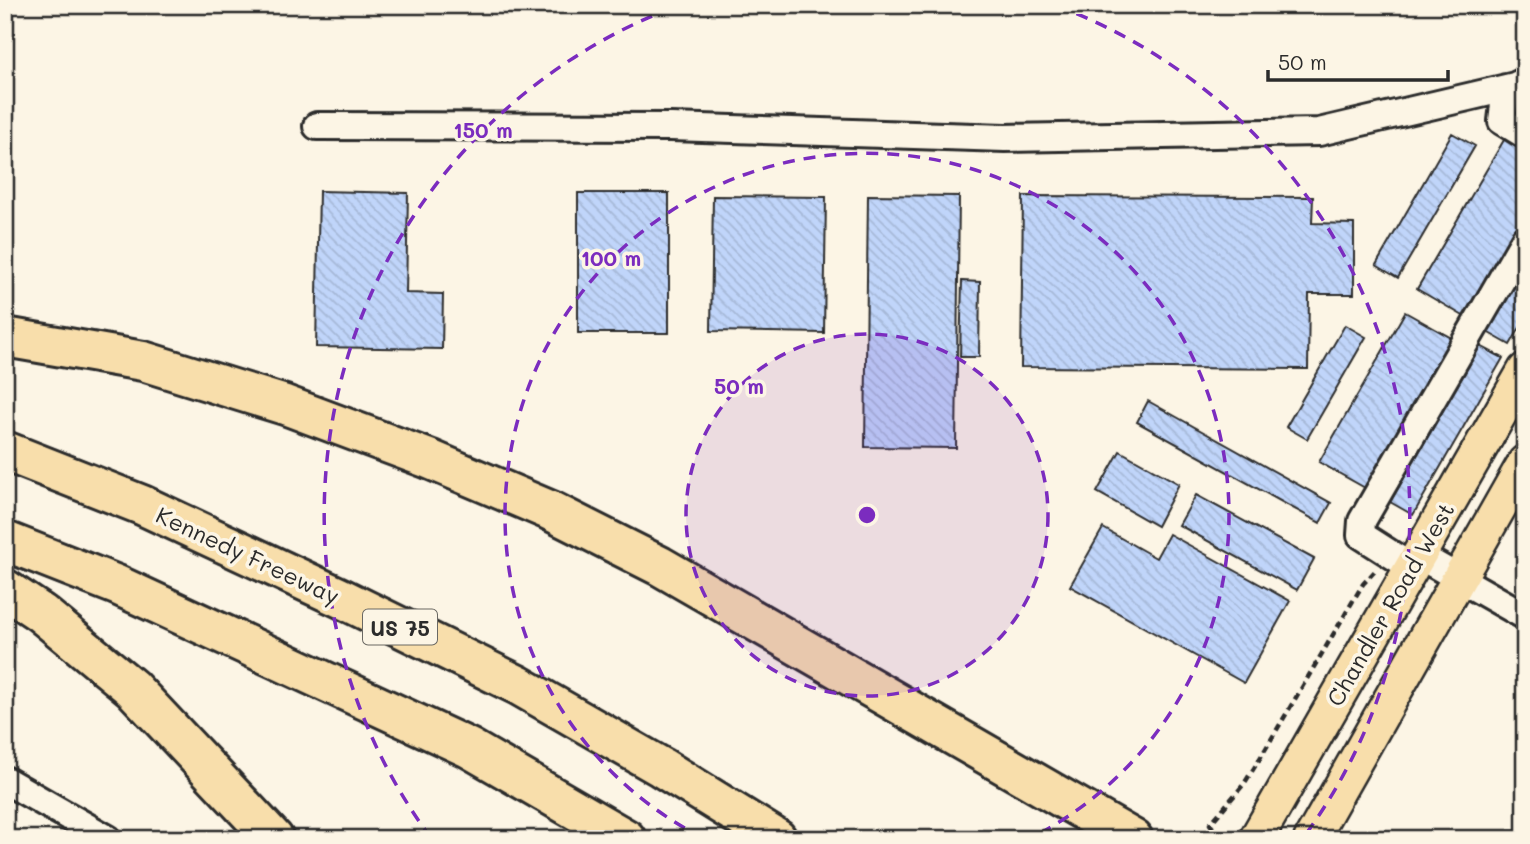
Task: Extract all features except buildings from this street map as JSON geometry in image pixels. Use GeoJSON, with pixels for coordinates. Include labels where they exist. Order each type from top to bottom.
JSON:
{"type":"FeatureCollection","features":[{"type":"Feature","properties":{"kind":"highway"},"geometry":{"type":"LineString","coordinates":[[5,337],[143,362],[285,405],[429,459],[549,510],[660,566],[1133,839]]}},
{"type":"Feature","properties":{"kind":"highway","name":"Kennedy Freeway"},"geometry":{"type":"LineString","coordinates":[[5,451],[142,505],[518,685],[662,767],[777,839]]}},
{"type":"Feature","properties":{"kind":"highway"},"geometry":{"type":"LineString","coordinates":[[5,541],[117,585],[469,748],[626,839]]}},
{"type":"Feature","properties":{"kind":"highway"},"geometry":{"type":"LineString","coordinates":[[5,589],[41,613],[132,688],[274,839]]}},
{"type":"Feature","properties":{"kind":"main road","name":"Chandler Road West"},"geometry":{"type":"LineString","coordinates":[[1255,839],[1525,370]]}},
{"type":"Feature","properties":{"kind":"main road","name":"Chandler Road West"},"geometry":{"type":"LineString","coordinates":[[1311,839],[1525,462]]}},
{"type":"Feature","properties":{"kind":"street"},"geometry":{"type":"LineString","coordinates":[[317,126],[671,127],[1005,138],[1319,132],[1515,85]]}},
{"type":"Feature","properties":{"kind":"street"},"geometry":{"type":"LineString","coordinates":[[1515,85],[1502,121],[1525,135]]}},
{"type":"Feature","properties":{"kind":"street"},"geometry":{"type":"LineString","coordinates":[[1525,239],[1362,520],[1361,535],[1459,579],[1525,616]]}},
{"type":"Feature","properties":{"kind":"street"},"geometry":{"type":"LineString","coordinates":[[5,780],[108,839]]}}]}
